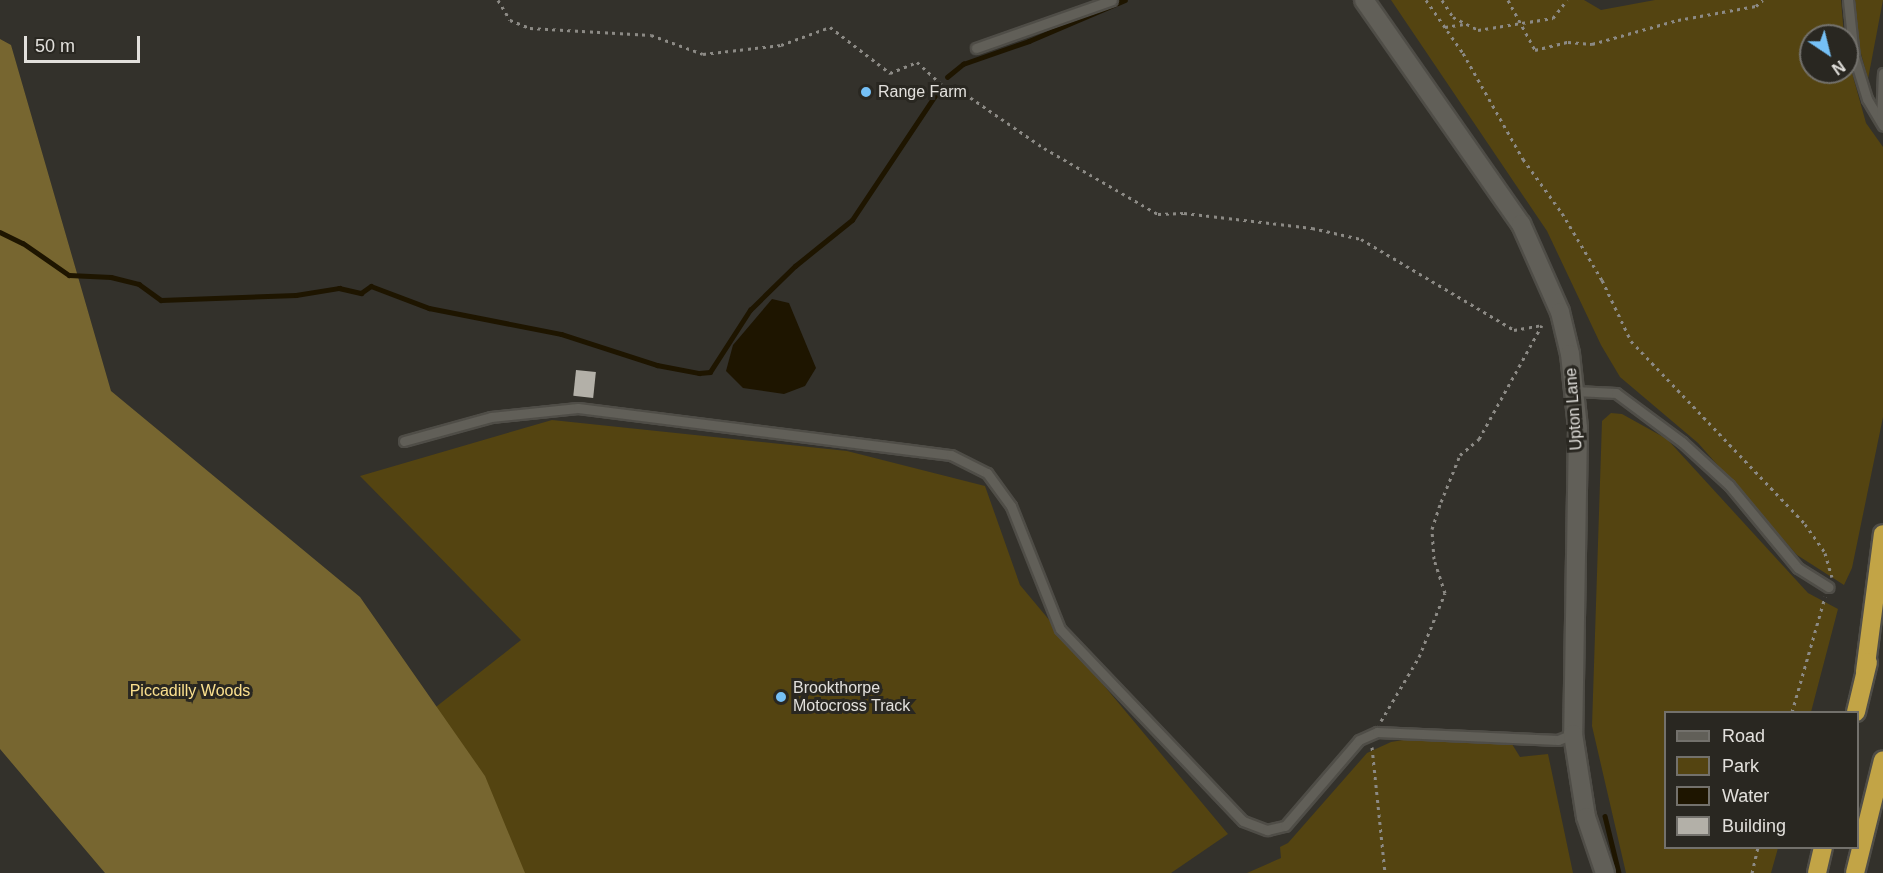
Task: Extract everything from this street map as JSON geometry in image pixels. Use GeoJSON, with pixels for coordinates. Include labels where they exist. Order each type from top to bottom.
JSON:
{"type":"FeatureCollection","features":[{"type":"Feature","properties":{"kind":"highway"},"geometry":{"type":"LineString","coordinates":[[1865,672],[1883,534]]}},
{"type":"Feature","properties":{"kind":"highway"},"geometry":{"type":"LineString","coordinates":[[1856,711],[1883,602]]}},
{"type":"Feature","properties":{"kind":"highway"},"geometry":{"type":"LineString","coordinates":[[1855,873],[1883,760]]}},
{"type":"Feature","properties":{"kind":"highway"},"geometry":{"type":"LineString","coordinates":[[1817,873],[1823,849]]}},
{"type":"Feature","properties":{"kind":"street","name":"Upton Lane"},"geometry":{"type":"LineString","coordinates":[[1364,0],[1512,210],[1538,257],[1560,312],[1575,391],[1573,734],[1586,817],[1605,873]]}},
{"type":"Feature","properties":{"kind":"lane"},"geometry":{"type":"LineString","coordinates":[[976,48],[1112,0]]}},
{"type":"Feature","properties":{"kind":"lane"},"geometry":{"type":"LineString","coordinates":[[1848,0],[1854,57],[1867,99],[1882,124]]}},
{"type":"Feature","properties":{"kind":"lane"},"geometry":{"type":"LineString","coordinates":[[1882,124],[1883,73]]}},
{"type":"Feature","properties":{"kind":"lane"},"geometry":{"type":"LineString","coordinates":[[1575,391],[1617,393],[1683,442],[1729,485],[1803,573],[1829,587]]}},
{"type":"Feature","properties":{"kind":"lane"},"geometry":{"type":"LineString","coordinates":[[404,441],[491,417],[578,408],[951,455],[987,473],[1011,506],[1060,629],[1243,821],[1267,830],[1285,826],[1359,740],[1377,732],[1558,740],[1573,734]]}},
{"type":"Feature","properties":{"kind":"path"},"geometry":{"type":"LineString","coordinates":[[498,0],[510,20],[530,28],[651,35],[703,54],[781,45],[830,27],[890,73],[917,62],[950,92],[958,88],[1044,148],[1158,214],[1184,213],[1312,228],[1361,239],[1514,330],[1542,325]]}},
{"type":"Feature","properties":{"kind":"path"},"geometry":{"type":"LineString","coordinates":[[1426,0],[1445,27],[1523,159],[1568,223],[1631,341],[1805,524],[1833,572],[1792,711]]}},
{"type":"Feature","properties":{"kind":"path"},"geometry":{"type":"LineString","coordinates":[[1442,0],[1453,17],[1478,30],[1553,18],[1567,0]]}},
{"type":"Feature","properties":{"kind":"path"},"geometry":{"type":"LineString","coordinates":[[1508,0],[1535,50],[1568,42],[1592,44],[1678,20],[1756,6],[1763,0]]}},
{"type":"Feature","properties":{"kind":"path"},"geometry":{"type":"LineString","coordinates":[[1445,27],[1463,24]]}},
{"type":"Feature","properties":{"kind":"path"},"geometry":{"type":"LineString","coordinates":[[1385,873],[1371,751],[1377,732],[1419,657],[1445,593],[1434,559],[1431,529],[1460,455],[1479,439],[1542,325],[1560,312]]}},
{"type":"Feature","properties":{"kind":"path"},"geometry":{"type":"LineString","coordinates":[[1752,873],[1758,849]]}},
{"type":"Feature","properties":{"kind":"green space"},"geometry":{"type":"Polygon","coordinates":[[[1391,0],[1584,0],[1601,10],[1655,0],[1841,0],[1843,24],[1799,24],[1799,84],[1855,84],[1866,123],[1883,147],[1883,417],[1852,568],[1844,585],[1797,555],[1698,443],[1620,377],[1601,345],[1547,231],[1391,0]]]}},
{"type":"Feature","properties":{"kind":"green space"},"geometry":{"type":"Polygon","coordinates":[[[1855,0],[1883,0],[1868,79],[1860,50],[1855,0]]]}},
{"type":"Feature","properties":{"kind":"green space","name":"Piccadilly Woods"},"geometry":{"type":"Polygon","coordinates":[[[0,39],[11,45],[111,391],[360,597],[485,776],[525,873],[105,873],[0,749],[0,39]]]}},
{"type":"Feature","properties":{"kind":"green space"},"geometry":{"type":"Polygon","coordinates":[[[1611,413],[1622,414],[1667,439],[1808,593],[1838,609],[1811,711],[1664,711],[1664,849],[1778,849],[1771,873],[1626,873],[1592,726],[1602,421],[1611,413]]]}},
{"type":"Feature","properties":{"kind":"green space","name":"Brookthorpe Motocross Track"},"geometry":{"type":"Polygon","coordinates":[[[552,420],[847,451],[985,486],[1020,585],[1228,834],[1171,873],[462,873],[376,754],[521,640],[360,476],[552,420]]]}},
{"type":"Feature","properties":{"kind":"green space"},"geometry":{"type":"Polygon","coordinates":[[[1409,739],[1512,744],[1520,757],[1548,754],[1573,873],[1247,873],[1281,858],[1280,847],[1288,843],[1367,753],[1391,742],[1409,739]]]}},
{"type":"Feature","properties":{"kind":"water"},"geometry":{"type":"Polygon","coordinates":[[[772,299],[789,303],[816,368],[805,386],[784,394],[743,388],[726,371],[733,345],[772,299]]]}},
{"type":"Feature","properties":{"kind":"building"},"geometry":{"type":"Polygon","coordinates":[[[576,370],[596,372],[593,398],[573,396],[576,370]]]}},
{"type":"Feature","properties":{"kind":"waterway"},"geometry":{"type":"LineString","coordinates":[[947,77],[963,64],[1029,41],[1125,0]]}},
{"type":"Feature","properties":{"kind":"waterway"},"geometry":{"type":"LineString","coordinates":[[0,232],[23,243],[69,275],[111,277],[139,284],[161,300],[296,295],[339,288],[361,293],[371,286],[429,308],[561,334],[657,365],[699,373],[710,372],[750,310],[795,266],[852,220],[938,91]]}},
{"type":"Feature","properties":{"kind":"waterway"},"geometry":{"type":"LineString","coordinates":[[1605,816],[1619,873]]}},
{"type":"Feature","properties":{"kind":"place","name":"Range Farm"},"geometry":{"type":"Point","coordinates":[866,92]}},
{"type":"Feature","properties":{"kind":"place","name":"Brookthorpe Motocross Track"},"geometry":{"type":"Point","coordinates":[781,697]}}]}
